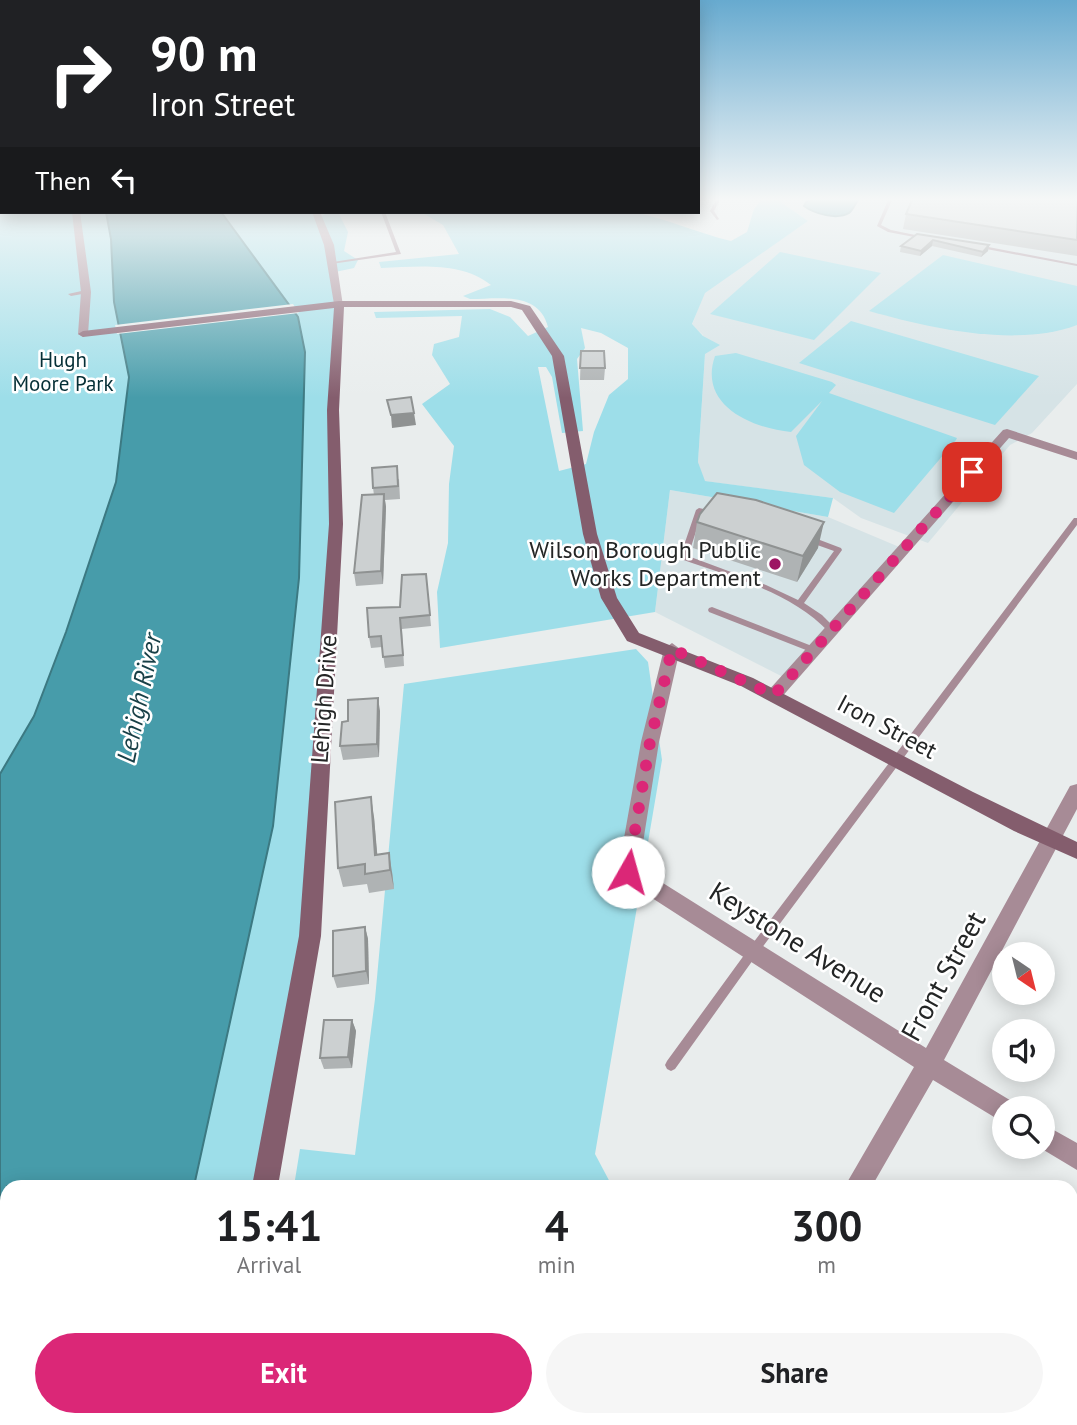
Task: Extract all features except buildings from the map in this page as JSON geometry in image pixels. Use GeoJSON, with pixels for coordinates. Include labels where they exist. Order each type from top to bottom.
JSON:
{"type":"FeatureCollection","features":[{"type":"Feature","properties":{"kind":"street"},"geometry":{"type":"LineString","coordinates":[[83,264],[86,292],[83,334],[339,304]]}},
{"type":"Feature","properties":{"kind":"street","name":"Lehigh Drive"},"geometry":{"type":"LineString","coordinates":[[266,1180],[310,936],[336,524],[333,410],[339,304],[333,264]]}},
{"type":"Feature","properties":{"kind":"street","name":"Iron Street"},"geometry":{"type":"LineString","coordinates":[[339,304],[512,304],[526,308],[558,356],[590,534],[609,598],[632,637],[672,649],[774,695],[1077,851]]}},
{"type":"Feature","properties":{"kind":"street"},"geometry":{"type":"LineString","coordinates":[[774,695],[1007,433],[1077,456]]}},
{"type":"Feature","properties":{"kind":"street","name":"Keystone Avenue"},"geometry":{"type":"LineString","coordinates":[[672,649],[650,742],[628,872],[992,1103]]}},
{"type":"Feature","properties":{"kind":"street","name":"Front Street"},"geometry":{"type":"LineString","coordinates":[[861,1180],[930,1062],[1077,791]]}},
{"type":"Feature","properties":{"kind":"street"},"geometry":{"type":"LineString","coordinates":[[1055,1143],[1077,1157]]}},
{"type":"Feature","properties":{"kind":"lane"},"geometry":{"type":"LineString","coordinates":[[71,294],[86,292]]}},
{"type":"Feature","properties":{"kind":"lane"},"geometry":{"type":"LineString","coordinates":[[726,515],[699,510],[684,557],[800,603],[825,621],[832,630]]}},
{"type":"Feature","properties":{"kind":"lane"},"geometry":{"type":"LineString","coordinates":[[671,1065],[754,950],[1077,520]]}},
{"type":"Feature","properties":{"kind":"lane"},"geometry":{"type":"LineString","coordinates":[[800,603],[838,550],[802,536]]}},
{"type":"Feature","properties":{"kind":"lane"},"geometry":{"type":"LineString","coordinates":[[712,610],[814,650]]}},
{"type":"Feature","properties":{"kind":"shaded area"},"geometry":{"type":"Polygon","coordinates":[[[745,264],[1077,264],[1077,384],[1032,433],[1010,445],[928,543],[861,518],[833,498],[704,481],[698,462],[705,354],[703,335],[692,325],[704,293],[745,264]]]}},
{"type":"Feature","properties":{"kind":"shaded area"},"geometry":{"type":"Polygon","coordinates":[[[670,490],[828,517],[904,549],[787,679],[655,612],[670,490]]]}},
{"type":"Feature","properties":{"kind":"green space","name":"Hugh Moore Park"},"geometry":{"type":"Polygon","coordinates":[[[0,264],[112,264],[114,302],[129,377],[116,482],[66,632],[34,716],[0,774],[0,264]]]}},
{"type":"Feature","properties":{"kind":"green space"},"geometry":{"type":"Polygon","coordinates":[[[260,264],[356,264],[354,268],[335,272],[336,524],[310,936],[266,1180],[195,1180],[273,826],[299,578],[305,352],[298,317],[260,264]]]}},
{"type":"Feature","properties":{"kind":"green space"},"geometry":{"type":"Polygon","coordinates":[[[380,264],[746,264],[705,293],[692,324],[703,336],[720,345],[705,354],[698,462],[705,481],[833,498],[828,517],[670,490],[655,612],[440,648],[437,592],[448,543],[449,484],[454,446],[422,404],[450,384],[432,355],[434,344],[459,337],[462,316],[376,318],[374,312],[490,309],[510,317],[528,336],[548,327],[543,315],[527,302],[505,298],[470,299],[463,296],[491,285],[466,272],[438,267],[381,268],[380,264]],[[581,328],[585,348],[577,359],[583,431],[562,433],[552,377],[546,367],[538,367],[559,471],[586,464],[594,432],[609,395],[628,379],[628,348],[601,333],[581,328]]]}},
{"type":"Feature","properties":{"kind":"green space"},"geometry":{"type":"Polygon","coordinates":[[[766,264],[840,264],[881,273],[814,340],[710,314],[766,264]]]}},
{"type":"Feature","properties":{"kind":"green space"},"geometry":{"type":"Polygon","coordinates":[[[930,264],[984,264],[1077,286],[1077,325],[1053,332],[1028,335],[973,333],[918,324],[869,311],[930,264]]]}},
{"type":"Feature","properties":{"kind":"green space"},"geometry":{"type":"Polygon","coordinates":[[[851,321],[1039,376],[995,425],[799,363],[851,321]]]}},
{"type":"Feature","properties":{"kind":"green space"},"geometry":{"type":"Polygon","coordinates":[[[736,353],[832,382],[836,385],[829,393],[957,438],[894,513],[840,492],[804,465],[796,436],[822,401],[791,432],[776,430],[745,419],[721,401],[714,388],[712,373],[715,356],[736,353]]]}},
{"type":"Feature","properties":{"kind":"green space"},"geometry":{"type":"Polygon","coordinates":[[[636,649],[648,662],[662,760],[595,1154],[609,1180],[295,1180],[300,1149],[355,1155],[375,999],[404,684],[636,649]]]}},
{"type":"Feature","properties":{"kind":"water","name":"Lehigh River"},"geometry":{"type":"Polygon","coordinates":[[[112,264],[260,264],[298,317],[305,352],[299,578],[273,826],[195,1180],[0,1180],[0,774],[34,716],[66,632],[116,482],[129,377],[114,302],[112,264]]]}},
{"type":"Feature","properties":{"kind":"pier"},"geometry":{"type":"Polygon","coordinates":[[[293,304],[299,313],[117,334],[115,325],[293,304]]]}},
{"type":"Feature","properties":{"kind":"place","name":"Wilson Borough Public Works Department"},"geometry":{"type":"Point","coordinates":[775,564]}},
{"type":"Feature","properties":{"kind":"route"},"geometry":{"type":"LineString","coordinates":[[628,872],[650,742],[672,649],[774,695],[972,472]]}}]}
